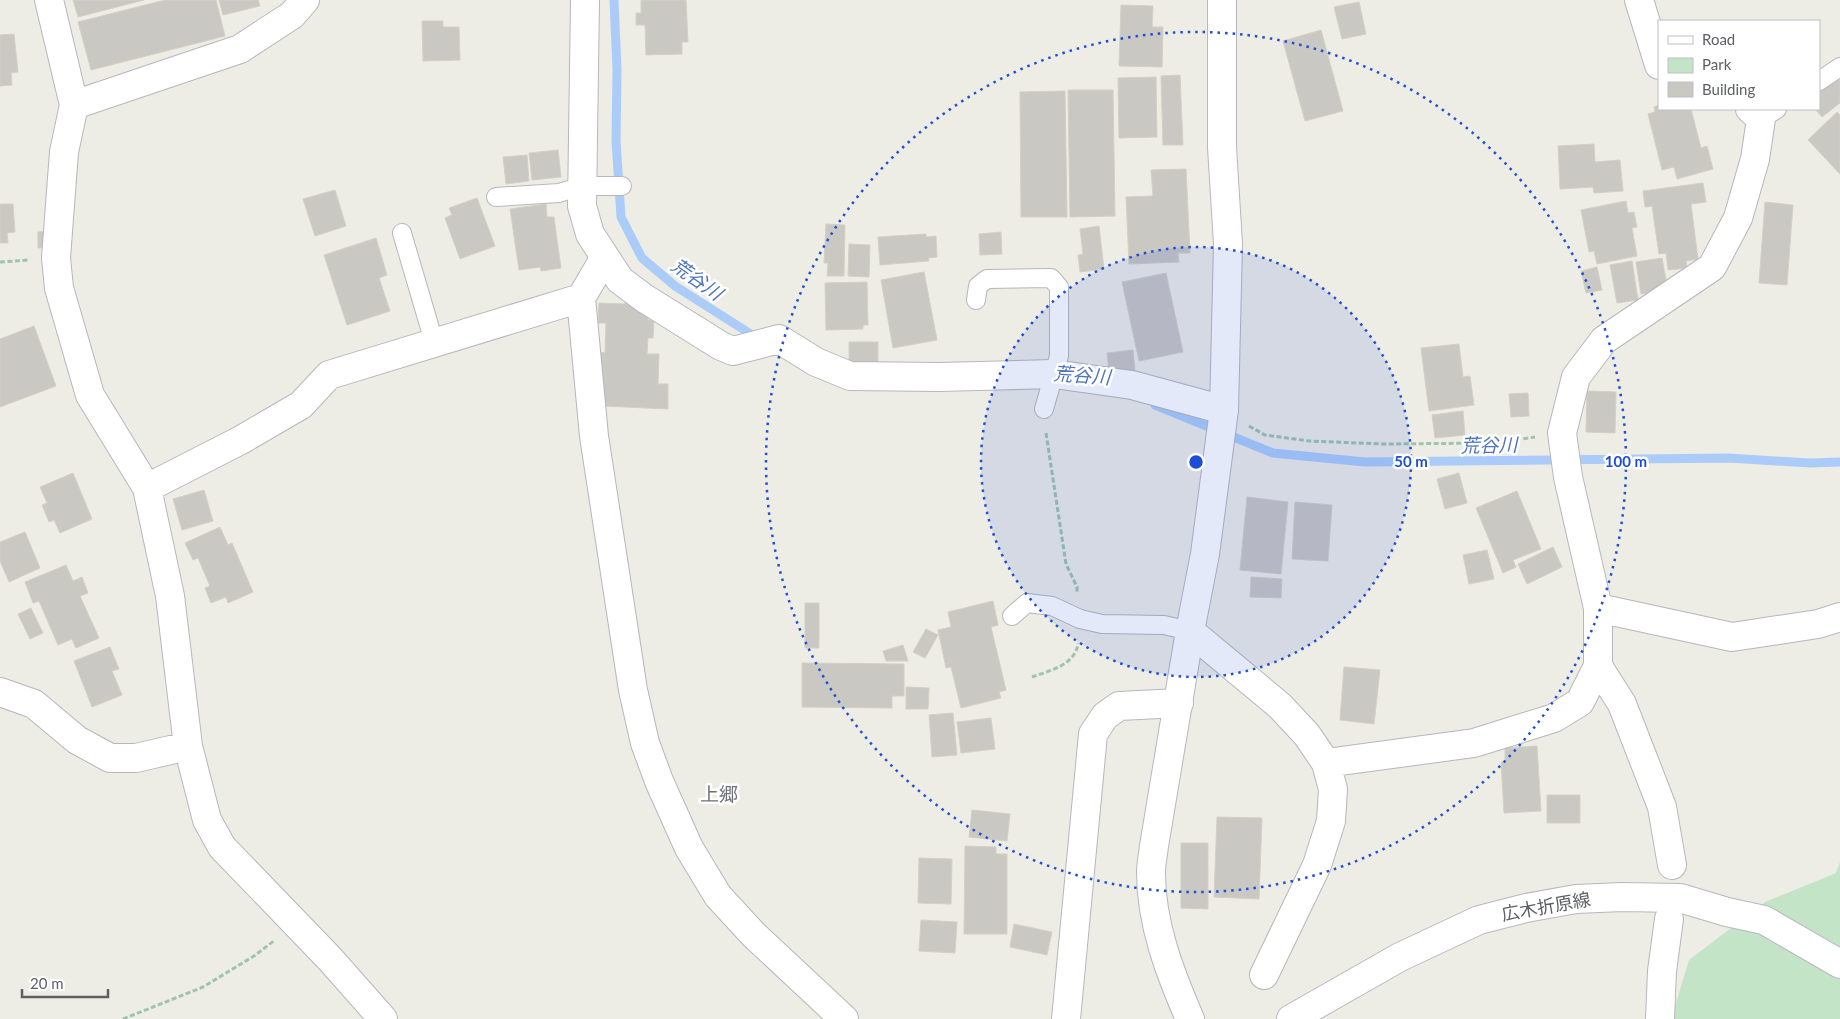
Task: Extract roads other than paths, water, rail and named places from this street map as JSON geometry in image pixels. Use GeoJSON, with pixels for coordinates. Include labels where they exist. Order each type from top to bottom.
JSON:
{"type":"FeatureCollection","features":[{"type":"Feature","properties":{"kind":"street"},"geometry":{"type":"LineString","coordinates":[[49,0],[74,105],[64,152],[56,258],[59,288],[90,395],[147,488],[170,596],[188,746],[207,820],[222,847],[330,959],[383,1019]]}},
{"type":"Feature","properties":{"kind":"street"},"geometry":{"type":"LineString","coordinates":[[74,105],[240,49],[292,15],[305,0]]}},
{"type":"Feature","properties":{"kind":"street"},"geometry":{"type":"LineString","coordinates":[[585,0],[582,206],[590,234],[620,280],[644,298],[721,346],[733,351],[779,339],[816,362],[850,376],[939,377],[1054,374],[1132,385],[1224,410]]}},
{"type":"Feature","properties":{"kind":"street"},"geometry":{"type":"LineString","coordinates":[[1190,1019],[1164,951],[1154,914],[1151,873],[1190,631],[1205,554],[1224,410],[1228,244],[1222,147],[1222,0]]}},
{"type":"Feature","properties":{"kind":"street"},"geometry":{"type":"LineString","coordinates":[[1639,0],[1658,62]]}},
{"type":"Feature","properties":{"kind":"street"},"geometry":{"type":"LineString","coordinates":[[1326,763],[1474,743],[1554,718],[1580,702],[1598,666],[1598,608],[1568,477],[1562,433],[1576,377],[1604,340],[1712,267],[1738,218],[1755,159],[1763,112]]}},
{"type":"Feature","properties":{"kind":"street"},"geometry":{"type":"LineString","coordinates":[[605,257],[581,298],[594,436],[633,690],[645,743],[659,781],[689,848],[718,896],[754,935],[844,1019]]}},
{"type":"Feature","properties":{"kind":"street"},"geometry":{"type":"LineString","coordinates":[[147,488],[241,440],[301,404],[329,375],[581,298]]}},
{"type":"Feature","properties":{"kind":"street"},"geometry":{"type":"LineString","coordinates":[[1598,608],[1732,637],[1818,624],[1840,617]]}},
{"type":"Feature","properties":{"kind":"street"},"geometry":{"type":"LineString","coordinates":[[1190,631],[1280,706],[1307,735],[1326,763],[1333,789],[1332,821],[1317,865],[1264,974]]}},
{"type":"Feature","properties":{"kind":"street"},"geometry":{"type":"LineString","coordinates":[[1598,666],[1622,704],[1662,807],[1672,865]]}},
{"type":"Feature","properties":{"kind":"street"},"geometry":{"type":"LineString","coordinates":[[0,692],[34,704],[77,740],[110,758],[136,758],[188,746]]}},
{"type":"Feature","properties":{"kind":"street"},"geometry":{"type":"LineString","coordinates":[[1066,1019],[1094,734],[1105,716],[1119,706],[1179,703]]}},
{"type":"Feature","properties":{"kind":"street","name":"広木折原線"},"geometry":{"type":"LineString","coordinates":[[1291,1019],[1400,957],[1479,920],[1576,898],[1680,898],[1727,912],[1764,920],[1840,964]]}},
{"type":"Feature","properties":{"kind":"street"},"geometry":{"type":"LineString","coordinates":[[1660,1019],[1662,971],[1669,919]]}},
{"type":"Feature","properties":{"kind":"lane"},"geometry":{"type":"LineString","coordinates":[[1820,80],[1840,67]]}},
{"type":"Feature","properties":{"kind":"lane"},"geometry":{"type":"LineString","coordinates":[[496,197],[559,193],[582,186],[622,186]]}},
{"type":"Feature","properties":{"kind":"lane"},"geometry":{"type":"LineString","coordinates":[[402,233],[434,342]]}},
{"type":"Feature","properties":{"kind":"lane"},"geometry":{"type":"LineString","coordinates":[[976,300],[978,286],[987,280],[1051,278],[1059,287],[1059,356],[1044,409]]}},
{"type":"Feature","properties":{"kind":"lane"},"geometry":{"type":"LineString","coordinates":[[1012,616],[1027,603],[1052,606],[1080,619],[1102,624],[1164,625],[1190,631]]}},
{"type":"Feature","properties":{"kind":"waterway","name":"荒谷川"},"geometry":{"type":"LineString","coordinates":[[614,0],[617,70],[616,141],[621,217],[642,258],[675,286],[757,338]]}},
{"type":"Feature","properties":{"kind":"waterway","name":"荒谷川"},"geometry":{"type":"LineString","coordinates":[[1155,405],[1273,453],[1365,462],[1728,458],[1810,463],[1840,462]]}},
{"type":"Feature","properties":{"kind":"district","name":"上郷"},"geometry":{"type":"Point","coordinates":[719,794]}}]}
